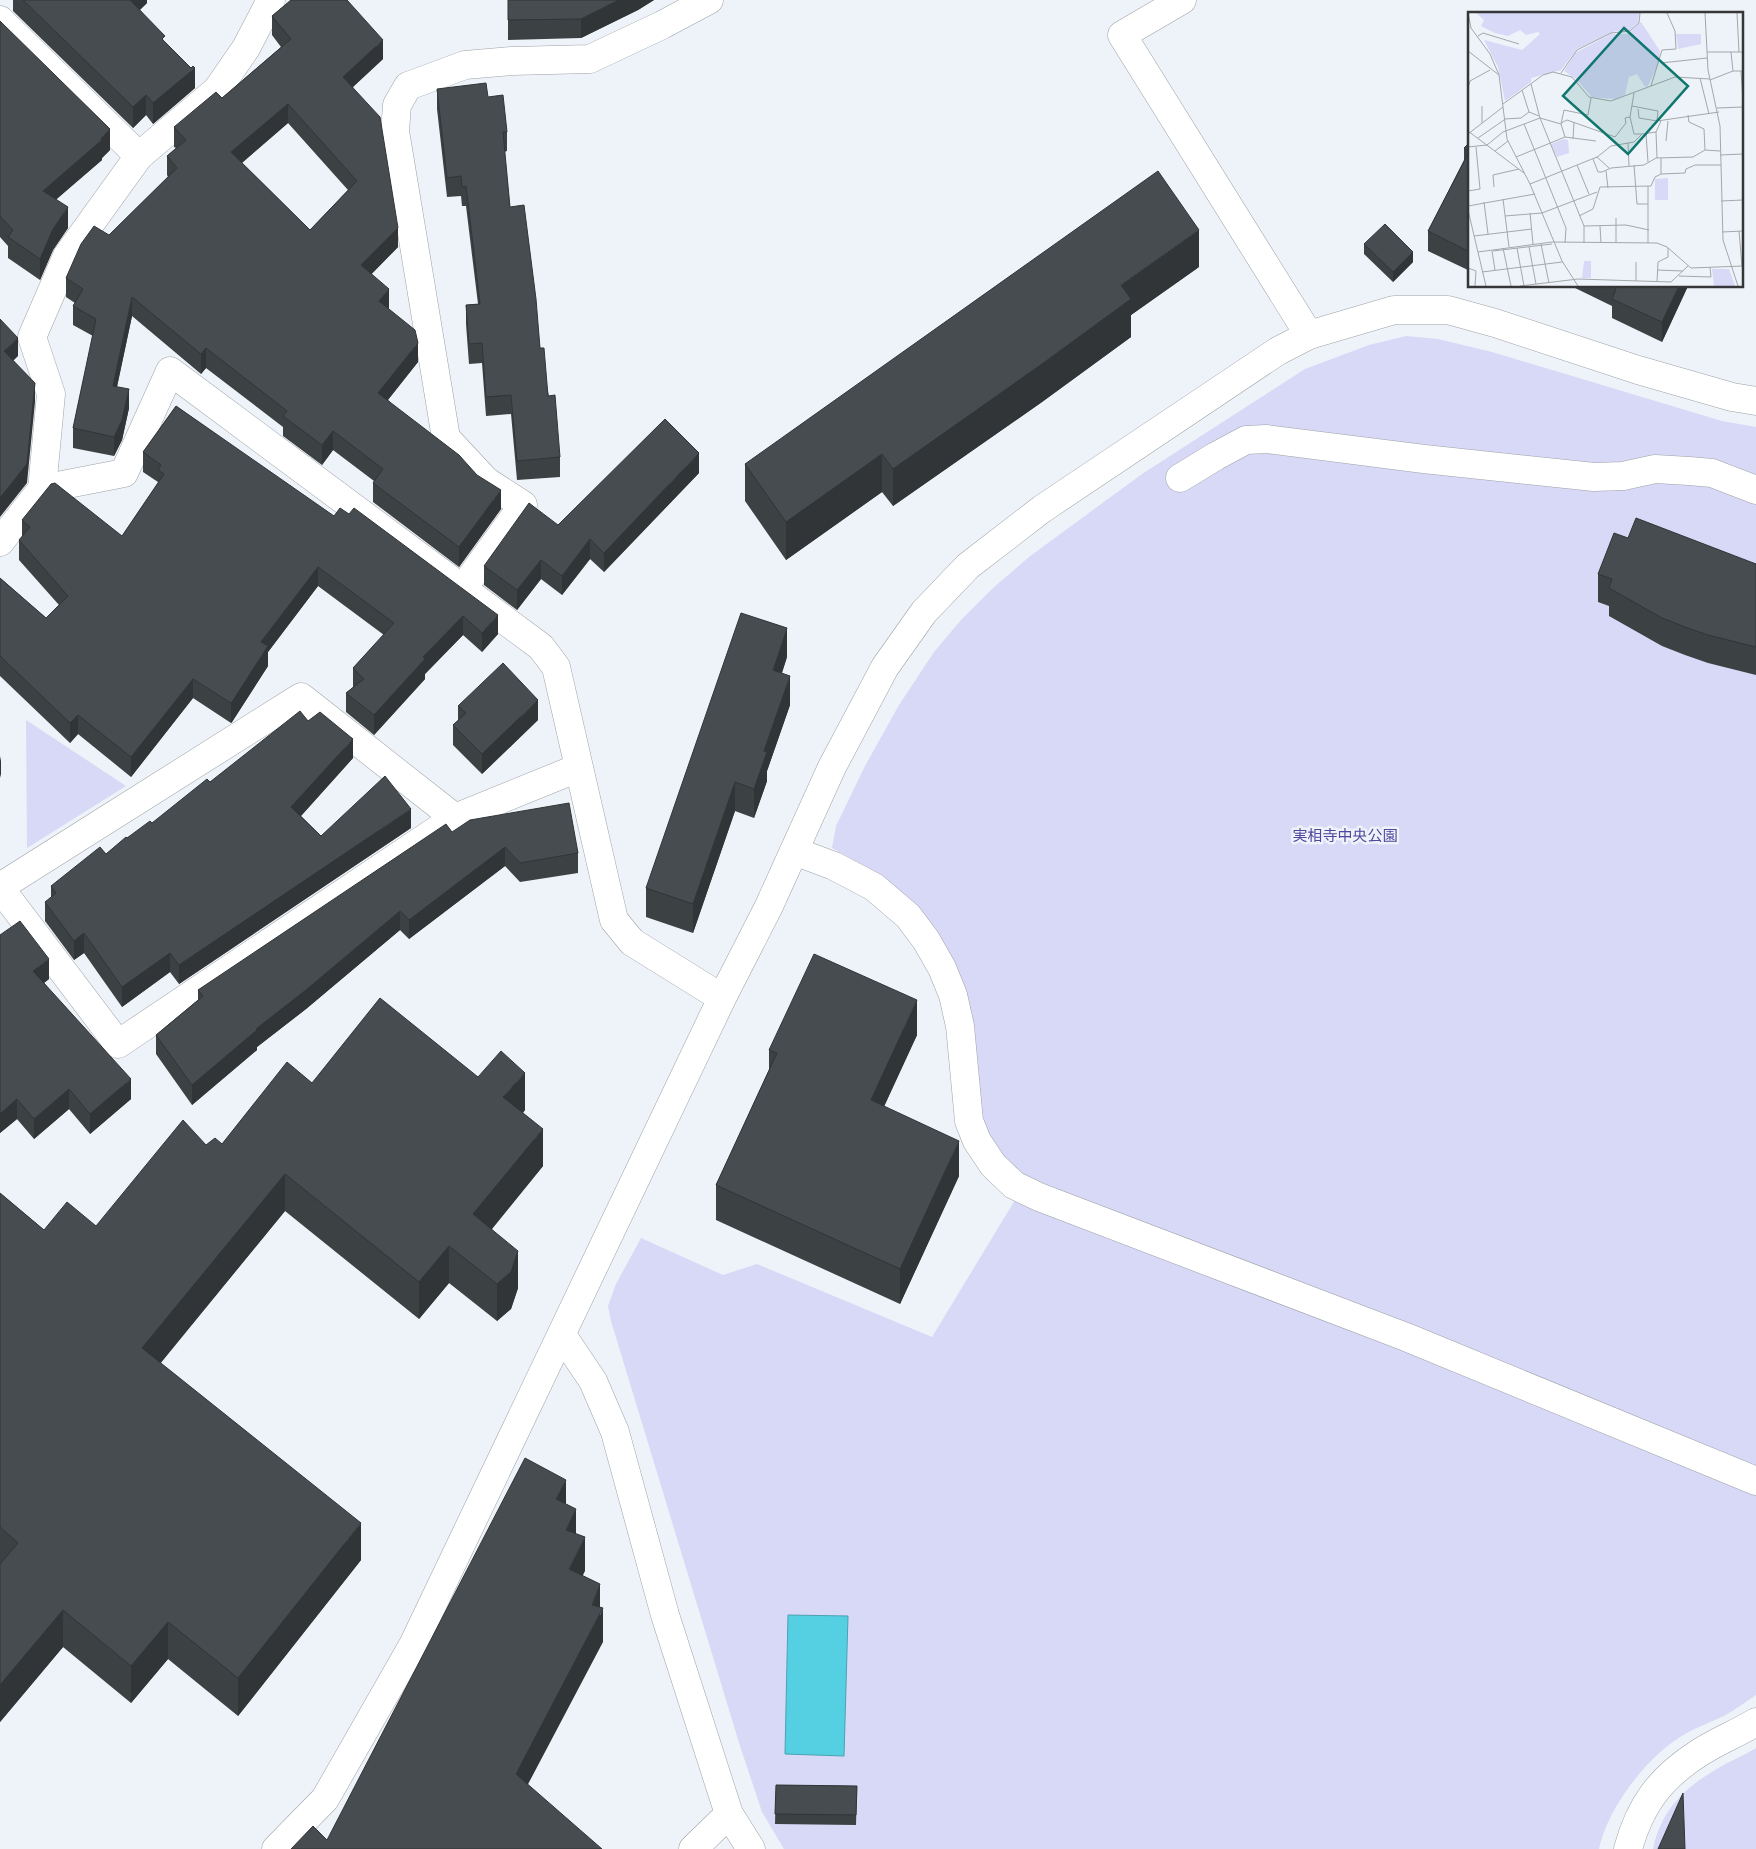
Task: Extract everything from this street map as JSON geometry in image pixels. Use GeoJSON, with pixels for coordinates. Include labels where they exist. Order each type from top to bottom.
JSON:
{"type":"FeatureCollection","features":[{"type":"Feature","properties":{"kind":"street"},"geometry":{"type":"LineString","coordinates":[[0,542],[42,489],[51,394],[32,337],[66,256],[139,156],[217,90],[246,48],[271,0]]}},
{"type":"Feature","properties":{"kind":"street"},"geometry":{"type":"LineString","coordinates":[[463,588],[523,505],[486,481],[446,438],[395,131],[397,105],[408,86],[465,65],[512,61],[590,59],[662,25],[708,0]]}},
{"type":"Feature","properties":{"kind":"street"},"geometry":{"type":"LineString","coordinates":[[1182,0],[1122,35],[1310,335]]}},
{"type":"Feature","properties":{"kind":"street"},"geometry":{"type":"LineString","coordinates":[[0,20],[139,156]]}},
{"type":"Feature","properties":{"kind":"street"},"geometry":{"type":"LineString","coordinates":[[276,1849],[325,1799],[413,1645],[722,998],[769,906],[832,767],[885,667],[924,612],[968,566],[1042,509],[1278,351],[1310,335],[1394,310],[1448,310],[1495,323],[1638,370],[1732,397],[1756,401]]}},
{"type":"Feature","properties":{"kind":"street"},"geometry":{"type":"LineString","coordinates":[[42,489],[124,473],[170,371],[463,588],[541,647],[556,667],[614,920],[632,942],[722,998]]}},
{"type":"Feature","properties":{"kind":"street"},"geometry":{"type":"LineString","coordinates":[[1180,478],[1246,440],[1266,440],[1594,477],[1623,476],[1656,469],[1712,473],[1756,490]]}},
{"type":"Feature","properties":{"kind":"street"},"geometry":{"type":"LineString","coordinates":[[455,818],[301,697],[0,888],[118,1044],[455,818],[578,768]]}},
{"type":"Feature","properties":{"kind":"street"},"geometry":{"type":"LineString","coordinates":[[794,851],[834,866],[874,887],[908,916],[926,940],[942,968],[953,995],[960,1026],[969,1121],[977,1141],[993,1165],[1014,1185],[1038,1197],[1406,1337],[1756,1480]]}},
{"type":"Feature","properties":{"kind":"street"},"geometry":{"type":"LineString","coordinates":[[562,1335],[594,1381],[615,1432],[665,1615],[729,1814],[751,1849]]}},
{"type":"Feature","properties":{"kind":"street"},"geometry":{"type":"LineString","coordinates":[[1628,1849],[1634,1826],[1653,1792],[1699,1752],[1756,1722]]}},
{"type":"Feature","properties":{"kind":"street"},"geometry":{"type":"LineString","coordinates":[[693,1849],[729,1814]]}},
{"type":"Feature","properties":{"kind":"green space","name":"実相寺中央公園"},"geometry":{"type":"Polygon","coordinates":[[[1406,336],[1438,339],[1492,352],[1722,421],[1756,427],[1756,1695],[1724,1716],[1685,1734],[1657,1755],[1644,1768],[1620,1800],[1604,1833],[1599,1849],[784,1849],[762,1812],[740,1746],[611,1321],[608,1306],[616,1284],[641,1238],[723,1275],[757,1264],[932,1337],[1012,1205],[1025,1179],[1013,1169],[984,1128],[966,997],[868,868],[832,848],[836,826],[865,766],[899,705],[934,652],[961,620],[993,588],[1029,557],[1142,474],[1305,369],[1369,345],[1406,336]]]}},
{"type":"Feature","properties":{"kind":"green space"},"geometry":{"type":"Polygon","coordinates":[[[26,720],[126,786],[27,848],[26,720]]]}},
{"type":"Feature","properties":{"kind":"green space"},"geometry":{"type":"Polygon","coordinates":[[[1756,1748],[1756,1849],[1653,1849],[1662,1823],[1683,1793],[1703,1777],[1756,1748]]]}},
{"type":"Feature","properties":{"kind":"water"},"geometry":{"type":"Polygon","coordinates":[[[788,1615],[848,1616],[844,1756],[785,1754],[788,1615]]]}},
{"type":"Feature","properties":{"kind":"building"},"geometry":{"type":"Polygon","coordinates":[[[23,0],[130,0],[165,36],[162,39],[191,68],[193,66],[195,68],[153,103],[146,95],[133,107],[23,0]]]}},
{"type":"Feature","properties":{"kind":"building"},"geometry":{"type":"Polygon","coordinates":[[[291,0],[347,0],[383,40],[343,77],[380,117],[398,228],[361,265],[389,289],[379,301],[415,330],[418,343],[378,393],[459,455],[477,475],[501,490],[459,547],[373,483],[383,469],[333,431],[322,445],[283,416],[287,411],[206,348],[201,354],[132,297],[113,386],[129,389],[122,420],[114,437],[73,428],[96,319],[73,306],[83,289],[66,278],[81,244],[94,226],[109,235],[177,168],[167,156],[186,140],[174,127],[216,92],[222,98],[291,39],[272,16],[291,0]],[[288,104],[231,152],[310,230],[357,181],[288,104]]]}},
{"type":"Feature","properties":{"kind":"building"},"geometry":{"type":"Polygon","coordinates":[[[508,0],[619,0],[581,19],[508,20],[508,0]]]}},
{"type":"Feature","properties":{"kind":"building"},"geometry":{"type":"Polygon","coordinates":[[[0,21],[110,129],[102,140],[43,191],[68,207],[53,229],[40,259],[8,237],[13,230],[0,216],[0,21]]]}},
{"type":"Feature","properties":{"kind":"building"},"geometry":{"type":"Polygon","coordinates":[[[486,83],[488,97],[503,95],[507,132],[503,132],[510,207],[524,205],[540,348],[544,348],[548,396],[555,395],[560,457],[517,461],[511,395],[486,397],[482,343],[469,344],[466,305],[480,304],[466,186],[462,187],[461,176],[447,178],[437,89],[486,83]]]}},
{"type":"Feature","properties":{"kind":"building"},"geometry":{"type":"Polygon","coordinates":[[[1468,154],[1468,251],[1428,231],[1468,154]]]}},
{"type":"Feature","properties":{"kind":"building"},"geometry":{"type":"Polygon","coordinates":[[[1158,171],[1199,230],[1121,285],[1131,299],[893,469],[882,454],[786,522],[745,464],[1158,171]]]}},
{"type":"Feature","properties":{"kind":"building"},"geometry":{"type":"Polygon","coordinates":[[[1385,224],[1413,252],[1393,272],[1364,244],[1385,224]]]}},
{"type":"Feature","properties":{"kind":"building"},"geometry":{"type":"Polygon","coordinates":[[[1614,288],[1678,288],[1662,322],[1612,299],[1616,289],[1614,288]]]}},
{"type":"Feature","properties":{"kind":"building"},"geometry":{"type":"Polygon","coordinates":[[[0,319],[18,338],[4,351],[35,383],[27,464],[0,498],[0,319]]]}},
{"type":"Feature","properties":{"kind":"building"},"geometry":{"type":"Polygon","coordinates":[[[176,406],[334,516],[340,508],[349,514],[354,508],[498,615],[482,633],[463,616],[423,657],[425,659],[374,715],[346,693],[364,679],[353,668],[394,623],[318,567],[261,642],[268,646],[231,703],[193,679],[131,757],[78,715],[70,723],[0,656],[0,578],[46,618],[68,596],[19,540],[30,527],[22,520],[51,484],[55,483],[122,536],[164,474],[158,470],[161,465],[143,452],[176,406]]]}},
{"type":"Feature","properties":{"kind":"building"},"geometry":{"type":"Polygon","coordinates":[[[665,419],[699,453],[604,553],[590,539],[562,576],[541,560],[517,590],[484,566],[529,503],[558,525],[665,419]]]}},
{"type":"Feature","properties":{"kind":"building"},"geometry":{"type":"Polygon","coordinates":[[[1636,518],[1756,564],[1756,647],[1708,635],[1662,618],[1609,588],[1612,579],[1598,574],[1614,533],[1628,538],[1636,518]]]}},
{"type":"Feature","properties":{"kind":"building"},"geometry":{"type":"Polygon","coordinates":[[[741,613],[787,628],[773,670],[790,676],[764,751],[767,752],[754,789],[735,782],[693,904],[646,888],[741,613]]]}},
{"type":"Feature","properties":{"kind":"building"},"geometry":{"type":"Polygon","coordinates":[[[503,663],[538,700],[482,754],[453,725],[466,713],[458,706],[503,663]]]}},
{"type":"Feature","properties":{"kind":"building"},"geometry":{"type":"Polygon","coordinates":[[[300,711],[308,721],[320,712],[353,739],[291,807],[321,836],[385,776],[411,809],[179,965],[170,953],[122,987],[84,933],[74,941],[45,902],[56,893],[51,886],[100,847],[106,854],[126,837],[150,821],[152,823],[207,779],[210,782],[300,711]]]}},
{"type":"Feature","properties":{"kind":"building"},"geometry":{"type":"Polygon","coordinates":[[[569,803],[578,853],[520,863],[505,847],[409,920],[400,911],[306,990],[256,1029],[192,1085],[156,1035],[203,996],[198,990],[446,824],[452,832],[470,820],[569,803]]]}},
{"type":"Feature","properties":{"kind":"building"},"geometry":{"type":"Polygon","coordinates":[[[20,921],[49,959],[33,971],[131,1079],[90,1114],[69,1089],[34,1119],[17,1099],[0,1114],[0,935],[20,921]]]}},
{"type":"Feature","properties":{"kind":"building"},"geometry":{"type":"Polygon","coordinates":[[[814,954],[917,1000],[871,1100],[959,1141],[900,1269],[716,1185],[777,1053],[769,1050],[814,954]]]}},
{"type":"Feature","properties":{"kind":"building"},"geometry":{"type":"Polygon","coordinates":[[[380,998],[478,1077],[501,1051],[525,1073],[503,1097],[543,1129],[473,1214],[518,1251],[511,1272],[497,1284],[449,1246],[419,1282],[285,1174],[142,1348],[361,1523],[238,1678],[168,1622],[131,1666],[63,1610],[0,1685],[0,1564],[18,1543],[0,1527],[0,1193],[44,1230],[67,1202],[96,1226],[183,1120],[206,1145],[215,1138],[222,1144],[287,1062],[312,1083],[380,998]]]}},
{"type":"Feature","properties":{"kind":"building"},"geometry":{"type":"Polygon","coordinates":[[[525,1458],[566,1480],[556,1499],[576,1509],[566,1530],[585,1537],[569,1569],[600,1584],[592,1605],[603,1608],[516,1774],[602,1849],[291,1849],[313,1826],[327,1840],[525,1458]]]}},
{"type":"Feature","properties":{"kind":"building"},"geometry":{"type":"Polygon","coordinates":[[[776,1785],[857,1786],[856,1815],[775,1814],[776,1785]]]}},
{"type":"Feature","properties":{"kind":"building"},"geometry":{"type":"Polygon","coordinates":[[[1683,1793],[1685,1849],[1658,1849],[1683,1793]]]}}]}
